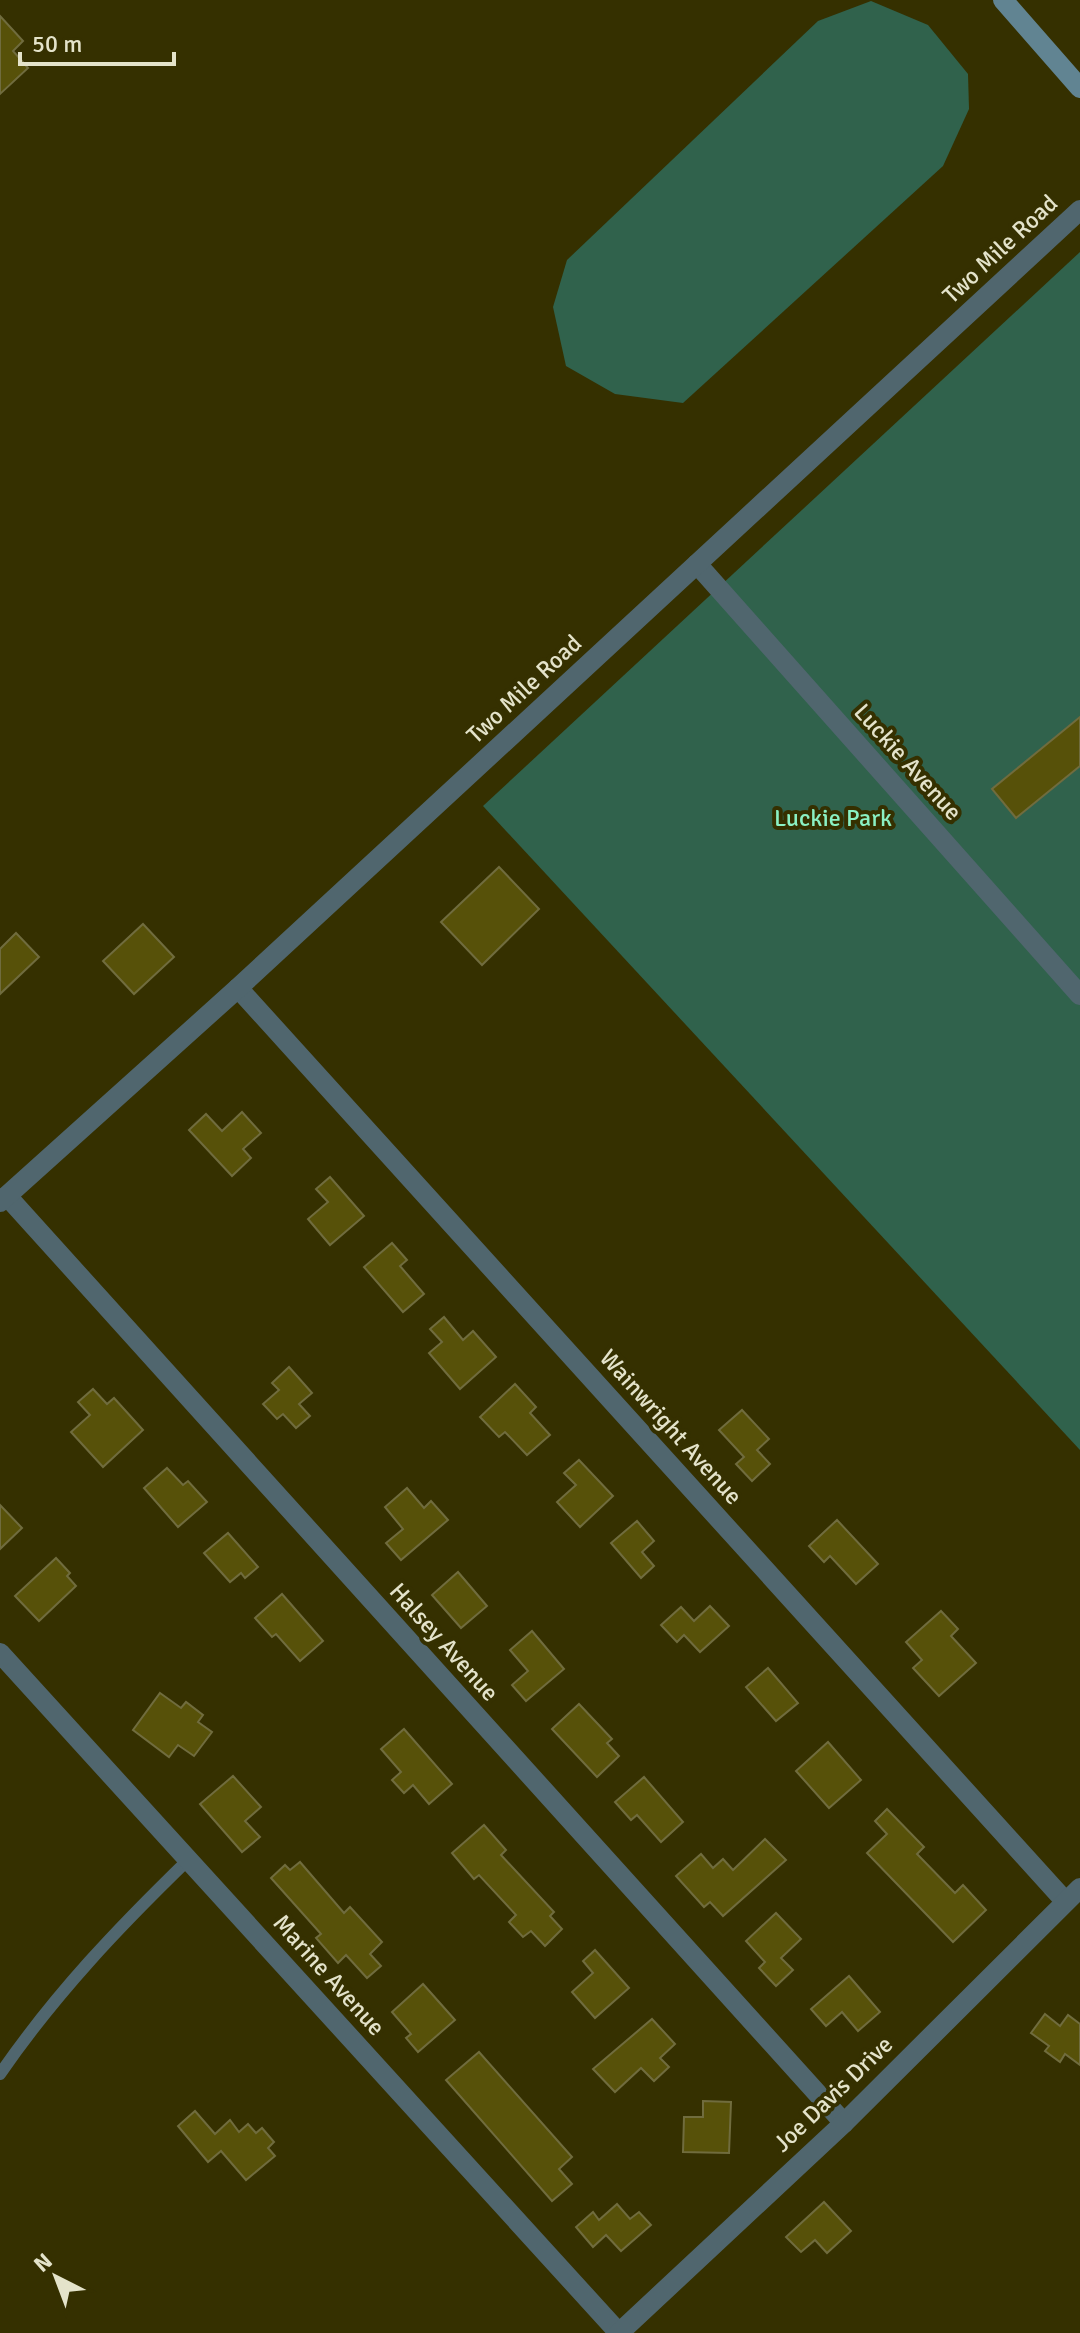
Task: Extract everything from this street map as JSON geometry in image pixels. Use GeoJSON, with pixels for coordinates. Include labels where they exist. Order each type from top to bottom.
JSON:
{"type":"FeatureCollection","features":[{"type":"Feature","properties":{"kind":"main road"},"geometry":{"type":"LineString","coordinates":[[1003,0],[1080,88]]}},
{"type":"Feature","properties":{"kind":"street","name":"Two Mile Road"},"geometry":{"type":"LineString","coordinates":[[3,1199],[238,988],[1080,210]]}},
{"type":"Feature","properties":{"kind":"street","name":"Luckie Avenue"},"geometry":{"type":"LineString","coordinates":[[697,564],[1080,995]]}},
{"type":"Feature","properties":{"kind":"street","name":"Wainwright Avenue"},"geometry":{"type":"LineString","coordinates":[[238,988],[1073,1895]]}},
{"type":"Feature","properties":{"kind":"street","name":"Halsey Avenue"},"geometry":{"type":"LineString","coordinates":[[3,1199],[844,2123]]}},
{"type":"Feature","properties":{"kind":"street","name":"Marine Avenue"},"geometry":{"type":"LineString","coordinates":[[0,1653],[619,2333]]}},
{"type":"Feature","properties":{"kind":"street","name":"Joe Davis Drive"},"geometry":{"type":"LineString","coordinates":[[619,2333],[844,2123],[1073,1895]]}},
{"type":"Feature","properties":{"kind":"lane"},"geometry":{"type":"LineString","coordinates":[[0,2074],[37,2021],[110,1936],[188,1860]]}},
{"type":"Feature","properties":{"kind":"green space"},"geometry":{"type":"Polygon","coordinates":[[[871,1],[928,25],[968,74],[969,109],[943,166],[683,403],[615,394],[566,366],[553,307],[567,260],[818,21],[871,1]]]}},
{"type":"Feature","properties":{"kind":"green space","name":"Luckie Park"},"geometry":{"type":"Polygon","coordinates":[[[1080,252],[1080,1450],[483,806],[1080,252]]]}},
{"type":"Feature","properties":{"kind":"building"},"geometry":{"type":"Polygon","coordinates":[[[0,16],[23,41],[13,51],[28,68],[0,94],[0,16]]]}},
{"type":"Feature","properties":{"kind":"building"},"geometry":{"type":"Polygon","coordinates":[[[1080,717],[1080,766],[1016,818],[992,789],[1080,717]]]}},
{"type":"Feature","properties":{"kind":"building"},"geometry":{"type":"Polygon","coordinates":[[[499,867],[539,909],[482,965],[441,922],[499,867]]]}},
{"type":"Feature","properties":{"kind":"building"},"geometry":{"type":"Polygon","coordinates":[[[143,924],[174,957],[134,994],[103,961],[143,924]]]}},
{"type":"Feature","properties":{"kind":"building"},"geometry":{"type":"Polygon","coordinates":[[[16,933],[39,957],[0,994],[0,949],[16,933]]]}},
{"type":"Feature","properties":{"kind":"building"},"geometry":{"type":"Polygon","coordinates":[[[242,1112],[261,1133],[243,1149],[251,1158],[232,1176],[189,1130],[206,1114],[222,1131],[242,1112]]]}},
{"type":"Feature","properties":{"kind":"building"},"geometry":{"type":"Polygon","coordinates":[[[330,1177],[364,1216],[330,1245],[308,1219],[328,1202],[316,1189],[330,1177]]]}},
{"type":"Feature","properties":{"kind":"building"},"geometry":{"type":"Polygon","coordinates":[[[392,1243],[407,1260],[400,1266],[424,1294],[403,1312],[364,1267],[392,1243]]]}},
{"type":"Feature","properties":{"kind":"building"},"geometry":{"type":"Polygon","coordinates":[[[444,1317],[463,1340],[473,1331],[496,1357],[460,1389],[429,1353],[442,1342],[430,1329],[444,1317]]]}},
{"type":"Feature","properties":{"kind":"building"},"geometry":{"type":"Polygon","coordinates":[[[289,1367],[312,1393],[299,1404],[310,1416],[296,1428],[283,1414],[277,1419],[263,1404],[279,1390],[272,1383],[289,1367]]]}},
{"type":"Feature","properties":{"kind":"building"},"geometry":{"type":"Polygon","coordinates":[[[515,1384],[536,1407],[530,1413],[550,1435],[527,1455],[505,1432],[499,1437],[480,1417],[515,1384]]]}},
{"type":"Feature","properties":{"kind":"building"},"geometry":{"type":"Polygon","coordinates":[[[93,1389],[107,1404],[114,1398],[143,1430],[103,1467],[71,1432],[90,1415],[78,1402],[93,1389]]]}},
{"type":"Feature","properties":{"kind":"building"},"geometry":{"type":"Polygon","coordinates":[[[742,1410],[769,1439],[757,1450],[770,1464],[752,1481],[736,1464],[744,1457],[719,1430],[742,1410]]]}},
{"type":"Feature","properties":{"kind":"building"},"geometry":{"type":"Polygon","coordinates":[[[579,1460],[613,1496],[580,1527],[557,1502],[576,1485],[564,1473],[579,1460]]]}},
{"type":"Feature","properties":{"kind":"building"},"geometry":{"type":"Polygon","coordinates":[[[167,1468],[183,1485],[188,1481],[207,1502],[178,1527],[144,1488],[167,1468]]]}},
{"type":"Feature","properties":{"kind":"building"},"geometry":{"type":"Polygon","coordinates":[[[407,1488],[424,1508],[431,1501],[448,1520],[401,1560],[386,1543],[403,1529],[385,1507],[407,1488]]]}},
{"type":"Feature","properties":{"kind":"building"},"geometry":{"type":"Polygon","coordinates":[[[0,1505],[22,1528],[0,1549],[0,1505]]]}},
{"type":"Feature","properties":{"kind":"building"},"geometry":{"type":"Polygon","coordinates":[[[837,1520],[878,1564],[856,1584],[830,1556],[824,1562],[809,1546],[837,1520]]]}},
{"type":"Feature","properties":{"kind":"building"},"geometry":{"type":"Polygon","coordinates":[[[637,1521],[654,1541],[642,1552],[654,1566],[641,1578],[611,1543],[637,1521]]]}},
{"type":"Feature","properties":{"kind":"building"},"geometry":{"type":"Polygon","coordinates":[[[228,1533],[258,1567],[245,1578],[241,1573],[230,1582],[204,1553],[228,1533]]]}},
{"type":"Feature","properties":{"kind":"building"},"geometry":{"type":"Polygon","coordinates":[[[56,1558],[70,1573],[67,1576],[76,1586],[39,1621],[15,1596],[56,1558]]]}},
{"type":"Feature","properties":{"kind":"building"},"geometry":{"type":"Polygon","coordinates":[[[458,1572],[487,1606],[461,1628],[432,1595],[458,1572]]]}},
{"type":"Feature","properties":{"kind":"building"},"geometry":{"type":"Polygon","coordinates":[[[282,1594],[323,1641],[300,1661],[276,1634],[272,1637],[255,1618],[282,1594]]]}},
{"type":"Feature","properties":{"kind":"building"},"geometry":{"type":"Polygon","coordinates":[[[710,1606],[729,1626],[700,1652],[684,1635],[677,1642],[661,1625],[681,1607],[694,1621],[710,1606]]]}},
{"type":"Feature","properties":{"kind":"building"},"geometry":{"type":"Polygon","coordinates":[[[941,1611],[958,1629],[951,1636],[976,1663],[939,1696],[913,1668],[922,1660],[906,1642],[941,1611]]]}},
{"type":"Feature","properties":{"kind":"building"},"geometry":{"type":"Polygon","coordinates":[[[532,1631],[564,1669],[526,1701],[512,1685],[528,1671],[510,1650],[532,1631]]]}},
{"type":"Feature","properties":{"kind":"building"},"geometry":{"type":"Polygon","coordinates":[[[768,1668],[798,1703],[776,1721],[746,1687],[768,1668]]]}},
{"type":"Feature","properties":{"kind":"building"},"geometry":{"type":"Polygon","coordinates":[[[160,1693],[181,1708],[186,1702],[203,1715],[198,1722],[212,1732],[194,1756],[178,1745],[169,1757],[133,1730],[160,1693]]]}},
{"type":"Feature","properties":{"kind":"building"},"geometry":{"type":"Polygon","coordinates":[[[579,1704],[612,1739],[607,1743],[619,1756],[597,1777],[552,1729],[579,1704]]]}},
{"type":"Feature","properties":{"kind":"building"},"geometry":{"type":"Polygon","coordinates":[[[404,1729],[452,1784],[429,1804],[413,1785],[404,1793],[392,1780],[401,1772],[381,1749],[404,1729]]]}},
{"type":"Feature","properties":{"kind":"building"},"geometry":{"type":"Polygon","coordinates":[[[828,1742],[861,1780],[829,1808],[796,1771],[828,1742]]]}},
{"type":"Feature","properties":{"kind":"building"},"geometry":{"type":"Polygon","coordinates":[[[233,1776],[261,1807],[245,1821],[260,1837],[242,1852],[200,1804],[233,1776]]]}},
{"type":"Feature","properties":{"kind":"building"},"geometry":{"type":"Polygon","coordinates":[[[644,1777],[683,1822],[661,1842],[637,1815],[631,1820],[615,1802],[644,1777]]]}},
{"type":"Feature","properties":{"kind":"building"},"geometry":{"type":"Polygon","coordinates":[[[887,1809],[924,1847],[917,1854],[955,1893],[963,1885],[986,1910],[953,1942],[867,1853],[887,1834],[875,1821],[887,1809]]]}},
{"type":"Feature","properties":{"kind":"building"},"geometry":{"type":"Polygon","coordinates":[[[484,1825],[506,1850],[501,1855],[554,1912],[550,1916],[562,1929],[545,1946],[531,1931],[523,1937],[509,1922],[516,1915],[479,1875],[474,1879],[452,1853],[484,1825]]]}},
{"type":"Feature","properties":{"kind":"building"},"geometry":{"type":"Polygon","coordinates":[[[765,1839],[786,1860],[723,1916],[710,1902],[704,1907],[676,1876],[701,1854],[713,1868],[723,1859],[733,1870],[765,1839]]]}},
{"type":"Feature","properties":{"kind":"building"},"geometry":{"type":"Polygon","coordinates":[[[300,1862],[344,1913],[350,1907],[382,1942],[370,1954],[381,1966],[367,1978],[346,1955],[338,1963],[316,1938],[321,1934],[271,1878],[285,1865],[290,1870],[300,1862]]]}},
{"type":"Feature","properties":{"kind":"building"},"geometry":{"type":"Polygon","coordinates":[[[776,1913],[801,1939],[781,1958],[793,1970],[776,1986],[759,1968],[765,1962],[746,1941],[776,1913]]]}},
{"type":"Feature","properties":{"kind":"building"},"geometry":{"type":"Polygon","coordinates":[[[595,1950],[629,1988],[595,2018],[572,1992],[593,1973],[583,1961],[595,1950]]]}},
{"type":"Feature","properties":{"kind":"building"},"geometry":{"type":"Polygon","coordinates":[[[849,1976],[880,2012],[858,2031],[842,2012],[826,2026],[811,2009],[849,1976]]]}},
{"type":"Feature","properties":{"kind":"building"},"geometry":{"type":"Polygon","coordinates":[[[423,1984],[455,2020],[418,2052],[406,2038],[411,2034],[392,2012],[423,1984]]]}},
{"type":"Feature","properties":{"kind":"building"},"geometry":{"type":"Polygon","coordinates":[[[1045,2014],[1060,2026],[1068,2015],[1080,2024],[1080,2065],[1065,2054],[1060,2062],[1045,2051],[1049,2046],[1031,2033],[1045,2014]]]}},
{"type":"Feature","properties":{"kind":"building"},"geometry":{"type":"Polygon","coordinates":[[[652,2019],[675,2044],[660,2058],[669,2067],[654,2081],[641,2068],[615,2092],[593,2069],[652,2019]]]}},
{"type":"Feature","properties":{"kind":"building"},"geometry":{"type":"Polygon","coordinates":[[[479,2052],[572,2157],[559,2169],[572,2184],[552,2201],[446,2080],[479,2052]]]}},
{"type":"Feature","properties":{"kind":"building"},"geometry":{"type":"Polygon","coordinates":[[[703,2101],[731,2102],[729,2153],[683,2152],[684,2117],[703,2117],[703,2101]]]}},
{"type":"Feature","properties":{"kind":"building"},"geometry":{"type":"Polygon","coordinates":[[[195,2111],[215,2134],[230,2120],[239,2132],[248,2124],[256,2133],[262,2128],[274,2142],[268,2148],[275,2156],[246,2180],[221,2151],[208,2162],[178,2126],[195,2111]]]}},
{"type":"Feature","properties":{"kind":"building"},"geometry":{"type":"Polygon","coordinates":[[[824,2202],[851,2231],[827,2253],[815,2240],[801,2252],[786,2237],[824,2202]]]}},
{"type":"Feature","properties":{"kind":"building"},"geometry":{"type":"Polygon","coordinates":[[[617,2204],[630,2219],[639,2212],[651,2225],[621,2251],[606,2235],[593,2247],[576,2227],[593,2212],[599,2220],[617,2204]]]}}]}
